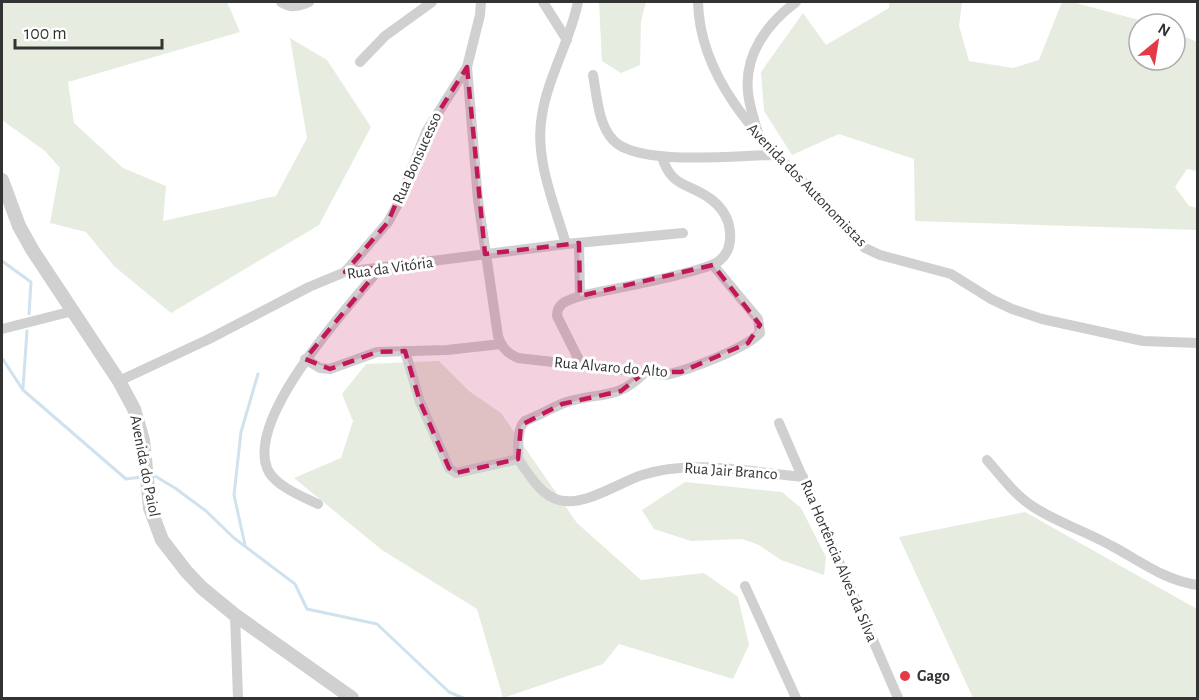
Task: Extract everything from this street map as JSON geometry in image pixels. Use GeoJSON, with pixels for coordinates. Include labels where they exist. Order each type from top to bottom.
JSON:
{"type":"FeatureCollection","features":[{"type":"Feature","properties":{"kind":"street"},"geometry":{"type":"LineString","coordinates":[[281,2],[291,7],[309,2]]}},
{"type":"Feature","properties":{"kind":"street"},"geometry":{"type":"LineString","coordinates":[[360,62],[385,36],[432,2]]}},
{"type":"Feature","properties":{"kind":"street","name":"Rua Bonsucesso"},"geometry":{"type":"LineString","coordinates":[[345,272],[388,222],[399,202],[426,132],[467,67],[482,2]]}},
{"type":"Feature","properties":{"kind":"street"},"geometry":{"type":"LineString","coordinates":[[543,2],[567,40]]}},
{"type":"Feature","properties":{"kind":"street"},"geometry":{"type":"LineString","coordinates":[[567,244],[547,182],[540,134],[544,105],[578,2]]}},
{"type":"Feature","properties":{"kind":"street","name":"Avenida dos Autonomistas"},"geometry":{"type":"LineString","coordinates":[[698,2],[702,34],[709,58],[748,124],[865,248],[880,255],[951,274],[991,299],[1042,319],[1143,341],[1197,344]]}},
{"type":"Feature","properties":{"kind":"street"},"geometry":{"type":"LineString","coordinates":[[758,133],[748,92],[748,73],[752,57],[757,44],[771,25],[796,2]]}},
{"type":"Feature","properties":{"kind":"street"},"geometry":{"type":"LineString","coordinates":[[305,359],[320,368],[330,369],[377,352],[447,350],[501,344],[478,200],[467,67]]}},
{"type":"Feature","properties":{"kind":"street"},"geometry":{"type":"LineString","coordinates":[[593,75],[606,130],[624,149],[662,157],[776,154]]}},
{"type":"Feature","properties":{"kind":"street"},"geometry":{"type":"LineString","coordinates":[[581,364],[557,316],[557,311],[564,302],[580,296],[666,278],[713,265],[724,256],[729,246],[729,222],[723,212],[713,201],[692,188],[676,182],[668,174],[662,157]]}},
{"type":"Feature","properties":{"kind":"street","name":"Avenida do Paiol"},"geometry":{"type":"LineString","coordinates":[[2,180],[19,226],[33,251],[119,381],[140,426],[150,508],[162,540],[186,572],[202,588],[235,615],[352,699]]}},
{"type":"Feature","properties":{"kind":"street","name":"Rua da Vitória"},"geometry":{"type":"LineString","coordinates":[[119,381],[209,339],[309,287],[345,272],[567,244],[683,233]]}},
{"type":"Feature","properties":{"kind":"street"},"geometry":{"type":"LineString","coordinates":[[579,243],[580,296]]}},
{"type":"Feature","properties":{"kind":"street","name":"Rua Alvaro do Alto"},"geometry":{"type":"LineString","coordinates":[[501,344],[509,354],[518,358],[666,375],[681,372],[748,343],[760,333],[758,319],[713,265]]}},
{"type":"Feature","properties":{"kind":"street"},"geometry":{"type":"LineString","coordinates":[[318,504],[291,491],[267,470],[264,455],[266,439],[281,399],[305,359],[381,267]]}},
{"type":"Feature","properties":{"kind":"street"},"geometry":{"type":"LineString","coordinates":[[2,329],[73,311]]}},
{"type":"Feature","properties":{"kind":"street"},"geometry":{"type":"LineString","coordinates":[[405,351],[420,402],[452,472],[461,473],[518,459],[520,427],[525,421],[562,404],[621,391],[636,382],[645,372]]}},
{"type":"Feature","properties":{"kind":"street","name":"Rua Hortência Alves da Silva"},"geometry":{"type":"LineString","coordinates":[[779,423],[898,699]]}},
{"type":"Feature","properties":{"kind":"street","name":"Rua Jair Branco"},"geometry":{"type":"LineString","coordinates":[[518,459],[548,496],[572,502],[641,476],[665,469],[688,466],[802,477]]}},
{"type":"Feature","properties":{"kind":"street"},"geometry":{"type":"LineString","coordinates":[[987,460],[1018,495],[1032,506],[1111,545],[1166,576],[1183,583],[1197,585]]}},
{"type":"Feature","properties":{"kind":"street"},"geometry":{"type":"LineString","coordinates":[[745,586],[796,699]]}},
{"type":"Feature","properties":{"kind":"street"},"geometry":{"type":"LineString","coordinates":[[235,615],[238,699]]}},
{"type":"Feature","properties":{"kind":"highlighted area"},"geometry":{"type":"Polygon","coordinates":[[[467,67],[485,254],[579,243],[580,296],[713,265],[760,325],[748,343],[681,372],[645,372],[621,391],[562,404],[521,425],[518,459],[456,473],[449,468],[420,402],[405,351],[377,352],[330,369],[305,359],[381,267],[345,272],[388,222],[426,132],[467,67]]]}},
{"type":"Feature","properties":{"kind":"shaded area"},"geometry":{"type":"Polygon","coordinates":[[[2,2],[227,2],[240,32],[68,82],[74,123],[123,168],[166,186],[163,221],[276,196],[307,138],[290,38],[327,60],[371,127],[319,225],[171,313],[114,266],[86,232],[50,223],[60,168],[45,151],[2,120],[2,2]]]}},
{"type":"Feature","properties":{"kind":"shaded area"},"geometry":{"type":"Polygon","coordinates":[[[599,2],[646,2],[641,21],[640,65],[621,73],[602,61],[599,2]]]}},
{"type":"Feature","properties":{"kind":"shaded area"},"geometry":{"type":"Polygon","coordinates":[[[889,2],[962,2],[959,26],[969,61],[1013,68],[1039,60],[1062,2],[1072,2],[1127,17],[1127,72],[1187,72],[1187,37],[1197,42],[1197,171],[1187,169],[1175,187],[1189,206],[1197,208],[1197,230],[915,221],[914,159],[839,134],[792,155],[764,111],[761,72],[803,13],[826,45],[889,8],[889,2]]]}},
{"type":"Feature","properties":{"kind":"shaded area"},"geometry":{"type":"Polygon","coordinates":[[[439,361],[469,391],[501,413],[577,523],[641,580],[704,573],[738,597],[749,645],[733,679],[619,644],[603,664],[503,698],[477,609],[382,550],[294,478],[341,458],[353,421],[342,394],[366,364],[439,361]]]}},
{"type":"Feature","properties":{"kind":"shaded area"},"geometry":{"type":"Polygon","coordinates":[[[685,482],[782,492],[801,508],[826,557],[824,575],[781,560],[759,545],[742,539],[691,541],[654,529],[642,510],[685,482]]]}},
{"type":"Feature","properties":{"kind":"shaded area"},"geometry":{"type":"Polygon","coordinates":[[[1025,512],[1197,609],[1197,698],[973,698],[899,537],[1025,512]]]}},
{"type":"Feature","properties":{"kind":"waterway"},"geometry":{"type":"LineString","coordinates":[[2,261],[31,282],[29,314]]}},
{"type":"Feature","properties":{"kind":"waterway"},"geometry":{"type":"LineString","coordinates":[[23,388],[27,331]]}},
{"type":"Feature","properties":{"kind":"waterway"},"geometry":{"type":"LineString","coordinates":[[2,358],[23,390],[126,479],[142,477]]}},
{"type":"Feature","properties":{"kind":"waterway"},"geometry":{"type":"LineString","coordinates":[[245,545],[234,495],[241,432],[258,374]]}},
{"type":"Feature","properties":{"kind":"waterway"},"geometry":{"type":"LineString","coordinates":[[152,476],[175,488],[206,511],[234,538],[295,584],[307,609],[377,624],[449,692],[463,698]]}},
{"type":"Feature","properties":{"kind":"place","name":"Gago"},"geometry":{"type":"Point","coordinates":[905,676]}}]}
